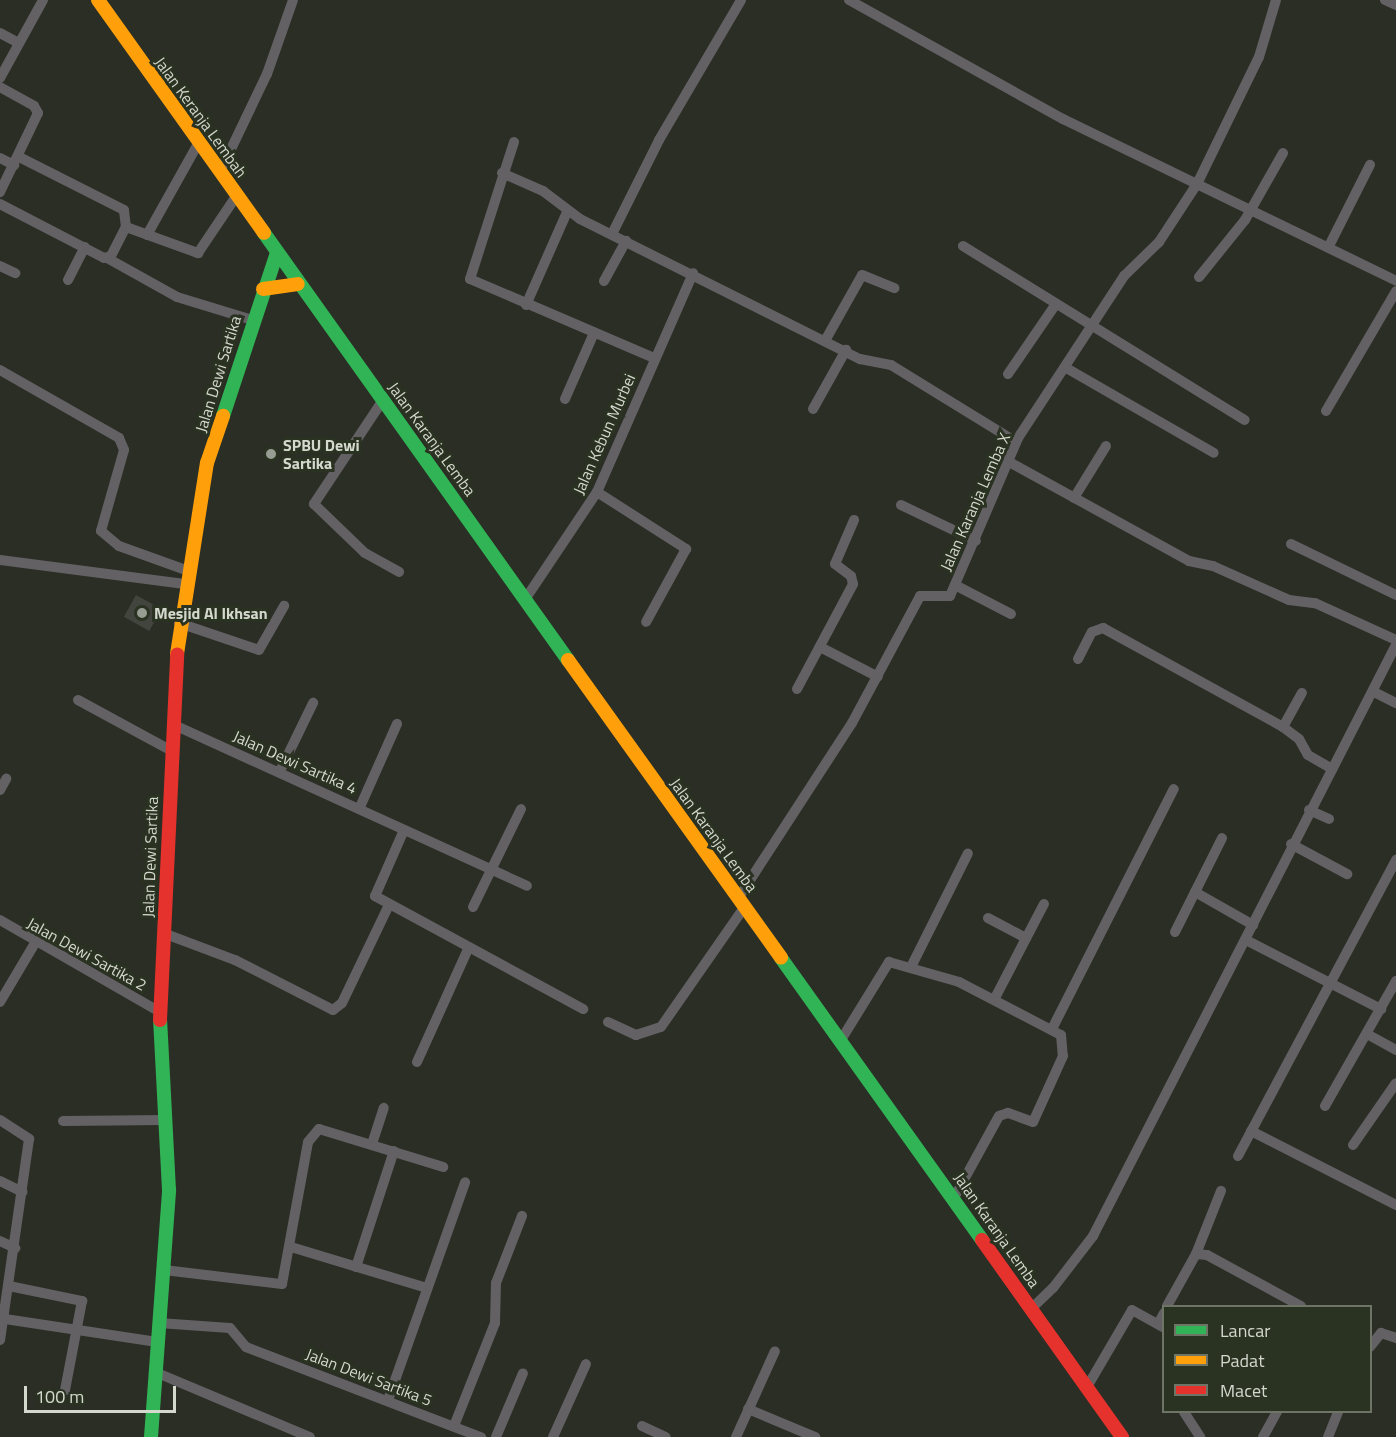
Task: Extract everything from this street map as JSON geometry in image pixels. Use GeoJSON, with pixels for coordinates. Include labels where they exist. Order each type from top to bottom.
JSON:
{"type":"FeatureCollection","features":[{"type":"Feature","properties":{"kind":"main road","name":"Jalan Keranja Lembah"},"geometry":{"type":"LineString","coordinates":[[98,0],[277,253]]}},
{"type":"Feature","properties":{"kind":"main road","name":"Jalan Karanja Lemba"},"geometry":{"type":"LineString","coordinates":[[277,253],[526,598],[1122,1437]]}},
{"type":"Feature","properties":{"kind":"main road","name":"Jalan Dewi Sartika"},"geometry":{"type":"LineString","coordinates":[[151,1437],[169,1190],[160,1012],[172,724],[179,623],[186,570],[207,463],[252,320],[277,253]]}},
{"type":"Feature","properties":{"kind":"main road"},"geometry":{"type":"LineString","coordinates":[[263,289],[298,284]]}},
{"type":"Feature","properties":{"kind":"street"},"geometry":{"type":"LineString","coordinates":[[0,78],[43,0]]}},
{"type":"Feature","properties":{"kind":"street"},"geometry":{"type":"LineString","coordinates":[[220,172],[267,74],[293,0]]}},
{"type":"Feature","properties":{"kind":"street"},"geometry":{"type":"LineString","coordinates":[[612,234],[659,140],[741,0]]}},
{"type":"Feature","properties":{"kind":"street"},"geometry":{"type":"LineString","coordinates":[[849,0],[1063,119],[1251,211],[1395,276]]}},
{"type":"Feature","properties":{"kind":"street","name":"Jalan Karanja Lemba X"},"geometry":{"type":"LineString","coordinates":[[608,1022],[636,1035],[665,1022],[742,901],[878,677],[920,596],[946,599],[955,585],[1011,463],[1016,442],[1068,369],[1124,276],[1159,242],[1197,184],[1259,57],[1276,0]]}},
{"type":"Feature","properties":{"kind":"street"},"geometry":{"type":"LineString","coordinates":[[1385,0],[1396,5]]}},
{"type":"Feature","properties":{"kind":"street"},"geometry":{"type":"LineString","coordinates":[[0,33],[19,43]]}},
{"type":"Feature","properties":{"kind":"street"},"geometry":{"type":"LineString","coordinates":[[0,87],[34,106],[38,113],[17,161],[0,192]]}},
{"type":"Feature","properties":{"kind":"street"},"geometry":{"type":"LineString","coordinates":[[147,235],[199,142]]}},
{"type":"Feature","properties":{"kind":"street"},"geometry":{"type":"LineString","coordinates":[[514,142],[468,274],[473,281],[526,305],[654,358]]}},
{"type":"Feature","properties":{"kind":"street"},"geometry":{"type":"LineString","coordinates":[[1199,277],[1251,211],[1283,153]]}},
{"type":"Feature","properties":{"kind":"street"},"geometry":{"type":"LineString","coordinates":[[0,158],[17,161],[124,210],[126,227],[107,258]]}},
{"type":"Feature","properties":{"kind":"street"},"geometry":{"type":"LineString","coordinates":[[1329,246],[1370,165]]}},
{"type":"Feature","properties":{"kind":"street"},"geometry":{"type":"LineString","coordinates":[[502,173],[543,191],[567,212],[846,350],[891,365],[1016,442]]}},
{"type":"Feature","properties":{"kind":"street"},"geometry":{"type":"LineString","coordinates":[[126,227],[198,253],[237,195]]}},
{"type":"Feature","properties":{"kind":"street"},"geometry":{"type":"LineString","coordinates":[[0,204],[107,258],[177,297],[252,320]]}},
{"type":"Feature","properties":{"kind":"street"},"geometry":{"type":"LineString","coordinates":[[526,305],[567,212]]}},
{"type":"Feature","properties":{"kind":"street"},"geometry":{"type":"LineString","coordinates":[[604,282],[626,241]]}},
{"type":"Feature","properties":{"kind":"street"},"geometry":{"type":"LineString","coordinates":[[963,246],[1245,420]]}},
{"type":"Feature","properties":{"kind":"street"},"geometry":{"type":"LineString","coordinates":[[68,280],[85,247]]}},
{"type":"Feature","properties":{"kind":"street"},"geometry":{"type":"LineString","coordinates":[[0,266],[15,273]]}},
{"type":"Feature","properties":{"kind":"street","name":"Jalan Kebun Murbei"},"geometry":{"type":"LineString","coordinates":[[526,598],[597,492],[693,273]]}},
{"type":"Feature","properties":{"kind":"street"},"geometry":{"type":"LineString","coordinates":[[826,339],[862,276],[894,288]]}},
{"type":"Feature","properties":{"kind":"street"},"geometry":{"type":"LineString","coordinates":[[1326,411],[1396,291]]}},
{"type":"Feature","properties":{"kind":"street"},"geometry":{"type":"LineString","coordinates":[[1008,374],[1056,304]]}},
{"type":"Feature","properties":{"kind":"street"},"geometry":{"type":"LineString","coordinates":[[565,399],[594,333]]}},
{"type":"Feature","properties":{"kind":"street"},"geometry":{"type":"LineString","coordinates":[[813,410],[846,350]]}},
{"type":"Feature","properties":{"kind":"street"},"geometry":{"type":"LineString","coordinates":[[1068,369],[1214,453]]}},
{"type":"Feature","properties":{"kind":"street"},"geometry":{"type":"LineString","coordinates":[[0,370],[119,438],[124,450],[101,531],[118,546],[186,570]]}},
{"type":"Feature","properties":{"kind":"street"},"geometry":{"type":"LineString","coordinates":[[383,400],[314,504],[365,553],[399,572]]}},
{"type":"Feature","properties":{"kind":"street"},"geometry":{"type":"LineString","coordinates":[[1074,498],[1106,446]]}},
{"type":"Feature","properties":{"kind":"street"},"geometry":{"type":"LineString","coordinates":[[1011,463],[1189,561],[1213,566],[1289,600],[1315,603],[1396,640]]}},
{"type":"Feature","properties":{"kind":"street"},"geometry":{"type":"LineString","coordinates":[[597,492],[686,549],[646,622]]}},
{"type":"Feature","properties":{"kind":"street"},"geometry":{"type":"LineString","coordinates":[[901,505],[976,541]]}},
{"type":"Feature","properties":{"kind":"street"},"geometry":{"type":"LineString","coordinates":[[797,689],[853,584],[851,576],[835,564],[854,520]]}},
{"type":"Feature","properties":{"kind":"street"},"geometry":{"type":"LineString","coordinates":[[1291,544],[1396,595]]}},
{"type":"Feature","properties":{"kind":"street"},"geometry":{"type":"LineString","coordinates":[[0,560],[184,584]]}},
{"type":"Feature","properties":{"kind":"street"},"geometry":{"type":"LineString","coordinates":[[955,585],[1011,614]]}},
{"type":"Feature","properties":{"kind":"street"},"geometry":{"type":"LineString","coordinates":[[179,623],[259,650],[284,606]]}},
{"type":"Feature","properties":{"kind":"street"},"geometry":{"type":"LineString","coordinates":[[1078,659],[1092,632],[1103,628],[1282,727],[1299,739],[1308,755],[1332,769]]}},
{"type":"Feature","properties":{"kind":"street"},"geometry":{"type":"LineString","coordinates":[[1032,1308],[1053,1288],[1093,1236],[1246,940],[1291,844],[1374,692],[1396,645]]}},
{"type":"Feature","properties":{"kind":"street"},"geometry":{"type":"LineString","coordinates":[[820,647],[878,677]]}},
{"type":"Feature","properties":{"kind":"street"},"geometry":{"type":"LineString","coordinates":[[1374,692],[1396,703]]}},
{"type":"Feature","properties":{"kind":"street"},"geometry":{"type":"LineString","coordinates":[[1282,727],[1302,693]]}},
{"type":"Feature","properties":{"kind":"street"},"geometry":{"type":"LineString","coordinates":[[78,700],[171,750]]}},
{"type":"Feature","properties":{"kind":"street"},"geometry":{"type":"LineString","coordinates":[[280,771],[313,703]]}},
{"type":"Feature","properties":{"kind":"street","name":"Jalan Dewi Sartika 4"},"geometry":{"type":"LineString","coordinates":[[172,724],[360,807],[404,830],[527,886]]}},
{"type":"Feature","properties":{"kind":"street"},"geometry":{"type":"LineString","coordinates":[[360,807],[397,724]]}},
{"type":"Feature","properties":{"kind":"street"},"geometry":{"type":"LineString","coordinates":[[0,790],[6,778]]}},
{"type":"Feature","properties":{"kind":"street"},"geometry":{"type":"LineString","coordinates":[[1052,1029],[1174,789]]}},
{"type":"Feature","properties":{"kind":"street"},"geometry":{"type":"LineString","coordinates":[[473,908],[520,809]]}},
{"type":"Feature","properties":{"kind":"street"},"geometry":{"type":"LineString","coordinates":[[1309,810],[1329,819]]}},
{"type":"Feature","properties":{"kind":"street"},"geometry":{"type":"LineString","coordinates":[[404,830],[375,893],[388,905],[583,1009]]}},
{"type":"Feature","properties":{"kind":"street"},"geometry":{"type":"LineString","coordinates":[[1175,932],[1222,838]]}},
{"type":"Feature","properties":{"kind":"street"},"geometry":{"type":"LineString","coordinates":[[1291,844],[1347,874]]}},
{"type":"Feature","properties":{"kind":"street"},"geometry":{"type":"LineString","coordinates":[[910,967],[968,853]]}},
{"type":"Feature","properties":{"kind":"street"},"geometry":{"type":"LineString","coordinates":[[1238,1156],[1396,860]]}},
{"type":"Feature","properties":{"kind":"street"},"geometry":{"type":"LineString","coordinates":[[1195,892],[1253,925]]}},
{"type":"Feature","properties":{"kind":"street"},"geometry":{"type":"LineString","coordinates":[[995,998],[1044,904]]}},
{"type":"Feature","properties":{"kind":"street"},"geometry":{"type":"LineString","coordinates":[[163,933],[228,957],[333,1010],[342,1003],[388,905]]}},
{"type":"Feature","properties":{"kind":"street"},"geometry":{"type":"LineString","coordinates":[[988,918],[1026,938]]}},
{"type":"Feature","properties":{"kind":"street","name":"Jalan Dewi Sartika 2"},"geometry":{"type":"LineString","coordinates":[[0,920],[35,943],[160,1012]]}},
{"type":"Feature","properties":{"kind":"street"},"geometry":{"type":"LineString","coordinates":[[1246,940],[1381,1009]]}},
{"type":"Feature","properties":{"kind":"street"},"geometry":{"type":"LineString","coordinates":[[0,1002],[35,943]]}},
{"type":"Feature","properties":{"kind":"street"},"geometry":{"type":"LineString","coordinates":[[417,1062],[468,949]]}},
{"type":"Feature","properties":{"kind":"street"},"geometry":{"type":"LineString","coordinates":[[841,1040],[887,963],[910,967],[995,998],[1062,1036],[1064,1053],[1037,1116],[1029,1124],[1008,1113],[999,1116],[954,1198]]}},
{"type":"Feature","properties":{"kind":"street"},"geometry":{"type":"LineString","coordinates":[[1325,1106],[1396,981]]}},
{"type":"Feature","properties":{"kind":"street"},"geometry":{"type":"LineString","coordinates":[[1367,1034],[1396,1050]]}},
{"type":"Feature","properties":{"kind":"street"},"geometry":{"type":"LineString","coordinates":[[1353,1145],[1394,1090]]}},
{"type":"Feature","properties":{"kind":"street"},"geometry":{"type":"LineString","coordinates":[[372,1144],[384,1108]]}},
{"type":"Feature","properties":{"kind":"street"},"geometry":{"type":"LineString","coordinates":[[0,1120],[29,1139],[5,1319],[0,1340]]}},
{"type":"Feature","properties":{"kind":"street"},"geometry":{"type":"LineString","coordinates":[[63,1121],[166,1120]]}},
{"type":"Feature","properties":{"kind":"street"},"geometry":{"type":"LineString","coordinates":[[164,1270],[279,1285],[291,1247],[313,1133],[322,1129],[443,1167]]}},
{"type":"Feature","properties":{"kind":"street"},"geometry":{"type":"LineString","coordinates":[[1251,1131],[1396,1205]]}},
{"type":"Feature","properties":{"kind":"street"},"geometry":{"type":"LineString","coordinates":[[356,1267],[394,1151]]}},
{"type":"Feature","properties":{"kind":"street"},"geometry":{"type":"LineString","coordinates":[[0,1181],[23,1192]]}},
{"type":"Feature","properties":{"kind":"street"},"geometry":{"type":"LineString","coordinates":[[388,1400],[465,1182]]}},
{"type":"Feature","properties":{"kind":"street"},"geometry":{"type":"LineString","coordinates":[[1168,1305],[1196,1254],[1221,1191]]}},
{"type":"Feature","properties":{"kind":"street"},"geometry":{"type":"LineString","coordinates":[[454,1426],[495,1323],[497,1280],[522,1216]]}},
{"type":"Feature","properties":{"kind":"street"},"geometry":{"type":"LineString","coordinates":[[0,1241],[15,1248]]}},
{"type":"Feature","properties":{"kind":"street"},"geometry":{"type":"LineString","coordinates":[[291,1247],[427,1288]]}},
{"type":"Feature","properties":{"kind":"street"},"geometry":{"type":"LineString","coordinates":[[1196,1254],[1207,1255],[1299,1305]]}},
{"type":"Feature","properties":{"kind":"street"},"geometry":{"type":"LineString","coordinates":[[9,1286],[81,1299],[78,1331],[65,1390]]}},
{"type":"Feature","properties":{"kind":"street"},"geometry":{"type":"LineString","coordinates":[[1087,1387],[1132,1310],[1161,1326]]}},
{"type":"Feature","properties":{"kind":"street"},"geometry":{"type":"LineString","coordinates":[[5,1319],[157,1342]]}},
{"type":"Feature","properties":{"kind":"street","name":"Jalan Dewi Sartika 5"},"geometry":{"type":"LineString","coordinates":[[159,1323],[230,1328],[246,1347],[482,1437]]}},
{"type":"Feature","properties":{"kind":"street"},"geometry":{"type":"LineString","coordinates":[[1372,1345],[1378,1334],[1396,1338]]}},
{"type":"Feature","properties":{"kind":"street"},"geometry":{"type":"LineString","coordinates":[[736,1437],[775,1351]]}},
{"type":"Feature","properties":{"kind":"street"},"geometry":{"type":"LineString","coordinates":[[553,1437],[586,1364]]}},
{"type":"Feature","properties":{"kind":"street"},"geometry":{"type":"LineString","coordinates":[[155,1371],[310,1437]]}},
{"type":"Feature","properties":{"kind":"street"},"geometry":{"type":"LineString","coordinates":[[496,1437],[523,1373]]}},
{"type":"Feature","properties":{"kind":"street"},"geometry":{"type":"LineString","coordinates":[[748,1409],[815,1437]]}},
{"type":"Feature","properties":{"kind":"street"},"geometry":{"type":"LineString","coordinates":[[1185,1413],[1200,1437]]}},
{"type":"Feature","properties":{"kind":"street"},"geometry":{"type":"LineString","coordinates":[[1263,1437],[1276,1413]]}},
{"type":"Feature","properties":{"kind":"street"},"geometry":{"type":"LineString","coordinates":[[1328,1437],[1338,1413]]}},
{"type":"Feature","properties":{"kind":"street"},"geometry":{"type":"LineString","coordinates":[[642,1426],[666,1437]]}},
{"type":"Feature","properties":{"kind":"building","name":"Mesjid Al Ikhsan"},"geometry":{"type":"Polygon","coordinates":[[[136,595],[161,609],[149,631],[124,617],[136,595]]]}},
{"type":"Feature","properties":{"kind":"traffic: fast"},"geometry":{"type":"LineString","coordinates":[[264,233],[568,660]]}},
{"type":"Feature","properties":{"kind":"traffic: fast"},"geometry":{"type":"LineString","coordinates":[[223,416],[277,253]]}},
{"type":"Feature","properties":{"kind":"traffic: fast"},"geometry":{"type":"LineString","coordinates":[[781,958],[982,1240]]}},
{"type":"Feature","properties":{"kind":"traffic: fast"},"geometry":{"type":"LineString","coordinates":[[151,1437],[169,1190],[160,1020]]}},
{"type":"Feature","properties":{"kind":"traffic: slow"},"geometry":{"type":"LineString","coordinates":[[98,0],[264,233]]}},
{"type":"Feature","properties":{"kind":"traffic: slow"},"geometry":{"type":"LineString","coordinates":[[263,289],[298,284]]}},
{"type":"Feature","properties":{"kind":"traffic: slow"},"geometry":{"type":"LineString","coordinates":[[177,654],[207,463],[223,416]]}},
{"type":"Feature","properties":{"kind":"traffic: slow"},"geometry":{"type":"LineString","coordinates":[[568,660],[781,958]]}},
{"type":"Feature","properties":{"kind":"traffic: jam"},"geometry":{"type":"LineString","coordinates":[[160,1020],[177,654]]}},
{"type":"Feature","properties":{"kind":"traffic: jam"},"geometry":{"type":"LineString","coordinates":[[982,1240],[1122,1437]]}},
{"type":"Feature","properties":{"kind":"place","name":"SPBU Dewi Sartika"},"geometry":{"type":"Point","coordinates":[271,454]}},
{"type":"Feature","properties":{"kind":"place","name":"Mesjid Al Ikhsan"},"geometry":{"type":"Point","coordinates":[142,613]}}]}
